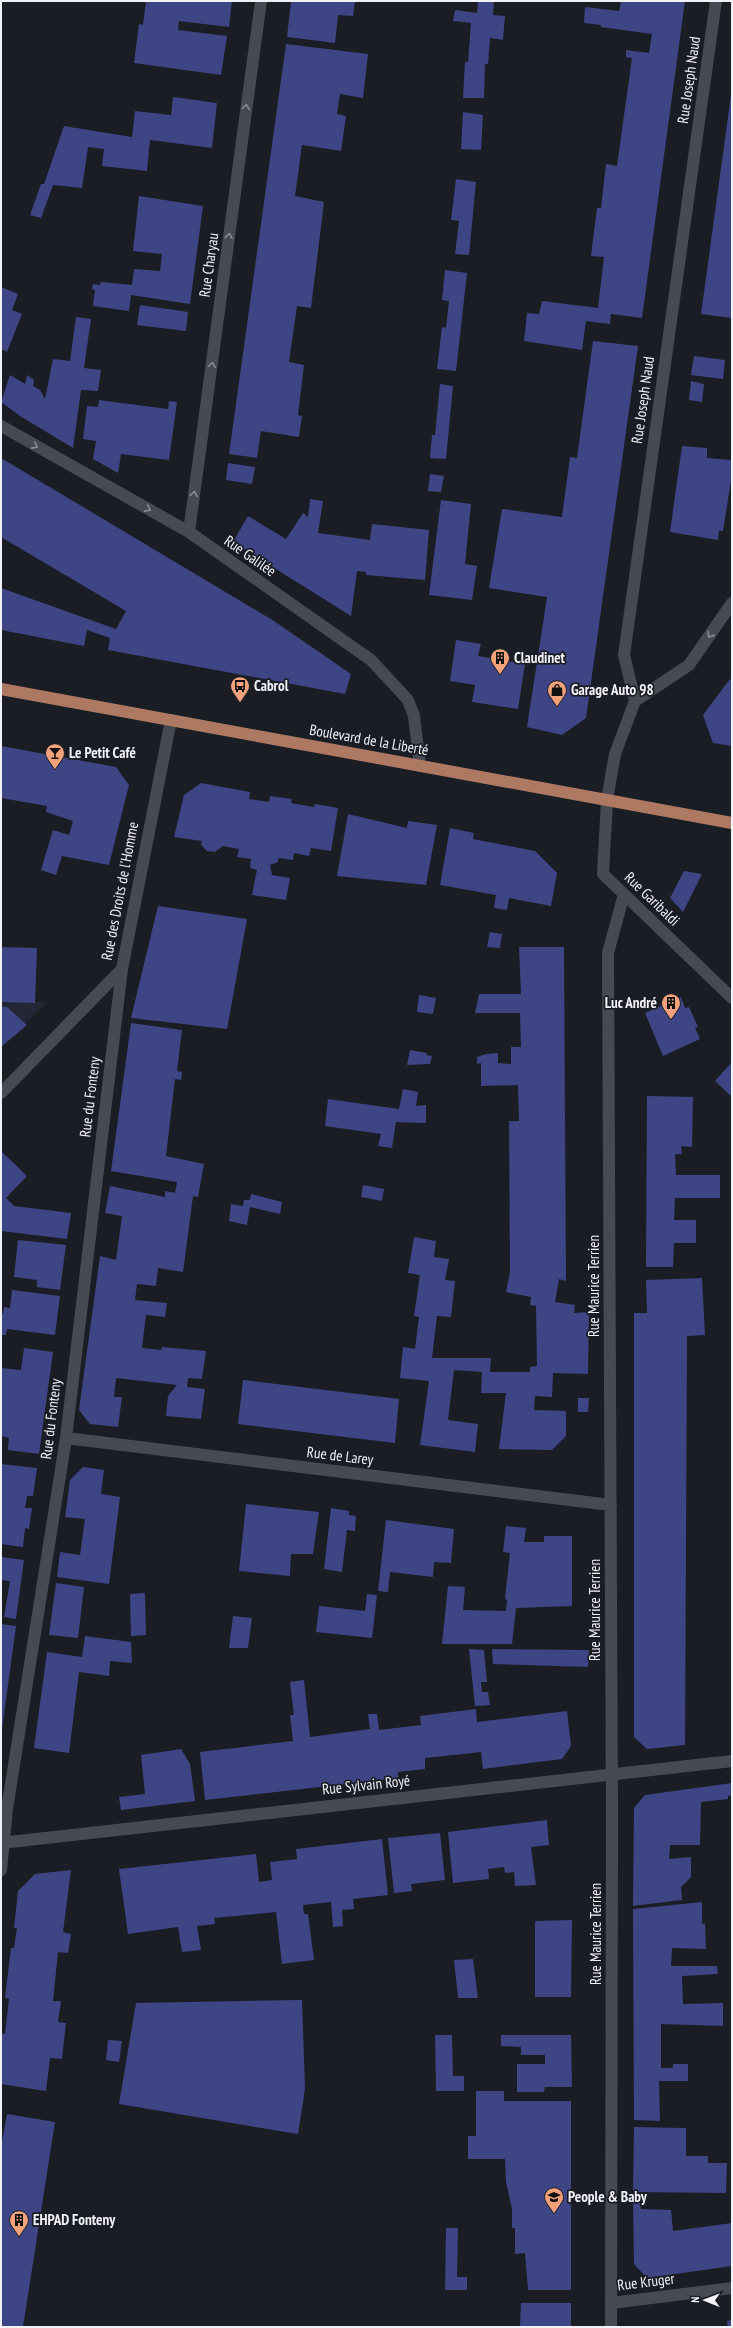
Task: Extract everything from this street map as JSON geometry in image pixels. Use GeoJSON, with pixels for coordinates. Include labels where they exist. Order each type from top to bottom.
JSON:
{"type":"FeatureCollection","features":[{"type":"Feature","properties":{"kind":"main road","name":"Boulevard de la Liberté"},"geometry":{"type":"LineString","coordinates":[[1,690],[732,823]]}},
{"type":"Feature","properties":{"kind":"street","name":"Rue Charyau"},"geometry":{"type":"LineString","coordinates":[[189,532],[261,1]]}},
{"type":"Feature","properties":{"kind":"street","name":"Rue Joseph Naud"},"geometry":{"type":"LineString","coordinates":[[635,701],[624,655],[716,1]]}},
{"type":"Feature","properties":{"kind":"street","name":"Rue Galilée"},"geometry":{"type":"LineString","coordinates":[[1,426],[189,532],[371,660],[408,700],[414,716],[420,766]]}},
{"type":"Feature","properties":{"kind":"street"},"geometry":{"type":"LineString","coordinates":[[607,800],[615,754],[635,701],[689,665],[732,603]]}},
{"type":"Feature","properties":{"kind":"street","name":"Rue des Droits de l'Homme"},"geometry":{"type":"LineString","coordinates":[[1,1093],[122,969],[171,720]]}},
{"type":"Feature","properties":{"kind":"street","name":"Rue Garibaldi"},"geometry":{"type":"LineString","coordinates":[[607,800],[603,874],[732,998]]}},
{"type":"Feature","properties":{"kind":"street","name":"Rue Maurice Terrien"},"geometry":{"type":"LineString","coordinates":[[611,2327],[611,1506],[608,953],[624,894]]}},
{"type":"Feature","properties":{"kind":"street","name":"Rue du Fonteny"},"geometry":{"type":"LineString","coordinates":[[1,1870],[7,1809],[66,1438],[122,969]]}},
{"type":"Feature","properties":{"kind":"street","name":"Rue de Larey"},"geometry":{"type":"LineString","coordinates":[[66,1438],[611,1506]]}},
{"type":"Feature","properties":{"kind":"street","name":"Rue Sylvain Royé"},"geometry":{"type":"LineString","coordinates":[[3,1843],[732,1760]]}},
{"type":"Feature","properties":{"kind":"street","name":"Rue Kruger"},"geometry":{"type":"LineString","coordinates":[[611,2303],[732,2288]]}},
{"type":"Feature","properties":{"kind":"shaded area"},"geometry":{"type":"Polygon","coordinates":[[[1,1000],[47,1002],[1,1047],[1,1000]]]}},
{"type":"Feature","properties":{"kind":"building"},"geometry":{"type":"Polygon","coordinates":[[[146,1],[232,1],[229,27],[179,21],[178,30],[227,36],[221,75],[134,63],[139,24],[143,25],[146,1]]]}},
{"type":"Feature","properties":{"kind":"building"},"geometry":{"type":"Polygon","coordinates":[[[291,1],[355,1],[353,16],[338,15],[335,43],[287,37],[291,1]]]}},
{"type":"Feature","properties":{"kind":"building"},"geometry":{"type":"Polygon","coordinates":[[[478,1],[494,1],[493,15],[505,16],[503,40],[490,38],[488,64],[485,64],[484,98],[463,98],[465,62],[468,62],[471,23],[453,21],[455,10],[477,13],[478,1]]]}},
{"type":"Feature","properties":{"kind":"building"},"geometry":{"type":"Polygon","coordinates":[[[621,1],[685,1],[642,318],[611,314],[610,324],[586,321],[582,350],[524,341],[527,313],[539,314],[542,301],[598,308],[604,257],[591,256],[597,208],[601,208],[606,164],[617,166],[632,58],[626,57],[626,50],[649,53],[652,34],[601,27],[601,25],[584,23],[585,7],[619,11],[621,1]]]}},
{"type":"Feature","properties":{"kind":"building"},"geometry":{"type":"Polygon","coordinates":[[[286,44],[368,54],[363,98],[340,94],[337,114],[346,116],[341,151],[302,145],[295,196],[324,202],[311,308],[297,306],[289,362],[304,365],[298,415],[302,416],[299,437],[261,431],[257,458],[229,454],[286,44]]]}},
{"type":"Feature","properties":{"kind":"building"},"geometry":{"type":"Polygon","coordinates":[[[732,95],[732,318],[701,314],[732,95]]]}},
{"type":"Feature","properties":{"kind":"building"},"geometry":{"type":"Polygon","coordinates":[[[173,97],[217,103],[212,148],[150,140],[147,171],[102,166],[104,149],[88,147],[82,188],[53,185],[41,218],[30,215],[41,184],[44,184],[64,126],[132,137],[135,111],[171,115],[173,97]]]}},
{"type":"Feature","properties":{"kind":"building"},"geometry":{"type":"Polygon","coordinates":[[[463,112],[483,115],[481,150],[461,149],[463,112]]]}},
{"type":"Feature","properties":{"kind":"building"},"geometry":{"type":"Polygon","coordinates":[[[456,179],[476,182],[469,255],[455,254],[459,221],[451,220],[456,179]]]}},
{"type":"Feature","properties":{"kind":"building"},"geometry":{"type":"Polygon","coordinates":[[[139,196],[203,206],[190,304],[131,295],[129,311],[93,306],[95,290],[92,289],[93,284],[100,285],[101,282],[132,285],[134,269],[160,271],[162,254],[133,251],[139,196]]]}},
{"type":"Feature","properties":{"kind":"building"},"geometry":{"type":"Polygon","coordinates":[[[445,270],[467,273],[456,371],[437,369],[442,327],[446,328],[449,301],[442,300],[445,270]]]}},
{"type":"Feature","properties":{"kind":"building"},"geometry":{"type":"Polygon","coordinates":[[[1,287],[18,294],[12,310],[22,314],[7,352],[1,349],[1,287]]]}},
{"type":"Feature","properties":{"kind":"building"},"geometry":{"type":"Polygon","coordinates":[[[140,305],[188,312],[186,331],[137,325],[140,305]]]}},
{"type":"Feature","properties":{"kind":"building"},"geometry":{"type":"Polygon","coordinates":[[[76,317],[91,319],[84,368],[101,370],[98,391],[81,390],[73,448],[20,416],[1,402],[10,375],[25,384],[27,375],[34,380],[33,386],[40,390],[45,399],[53,359],[70,361],[76,317]]]}},
{"type":"Feature","properties":{"kind":"building"},"geometry":{"type":"Polygon","coordinates":[[[593,341],[638,346],[586,718],[562,735],[527,727],[547,597],[489,588],[502,509],[562,517],[570,457],[577,458],[593,341]]]}},
{"type":"Feature","properties":{"kind":"building"},"geometry":{"type":"Polygon","coordinates":[[[694,356],[725,360],[723,379],[691,375],[694,356]]]}},
{"type":"Feature","properties":{"kind":"building"},"geometry":{"type":"Polygon","coordinates":[[[691,381],[704,384],[702,402],[689,400],[691,381]]]}},
{"type":"Feature","properties":{"kind":"building"},"geometry":{"type":"Polygon","coordinates":[[[440,384],[453,386],[446,459],[430,458],[432,435],[435,435],[440,384]]]}},
{"type":"Feature","properties":{"kind":"building"},"geometry":{"type":"Polygon","coordinates":[[[99,400],[168,409],[169,401],[177,402],[169,460],[121,454],[118,473],[93,459],[96,441],[83,439],[87,406],[98,407],[99,400]]]}},
{"type":"Feature","properties":{"kind":"building"},"geometry":{"type":"Polygon","coordinates":[[[682,446],[707,448],[707,458],[730,460],[732,458],[732,474],[723,531],[719,531],[718,540],[670,532],[682,446]]]}},
{"type":"Feature","properties":{"kind":"building"},"geometry":{"type":"Polygon","coordinates":[[[1,458],[274,621],[351,674],[345,694],[108,650],[110,638],[87,630],[84,646],[1,630],[1,588],[116,629],[126,611],[1,537],[1,458]]]}},
{"type":"Feature","properties":{"kind":"building"},"geometry":{"type":"Polygon","coordinates":[[[228,463],[255,467],[252,484],[226,480],[228,463]]]}},
{"type":"Feature","properties":{"kind":"building"},"geometry":{"type":"Polygon","coordinates":[[[430,474],[444,476],[441,492],[428,491],[430,474]]]}},
{"type":"Feature","properties":{"kind":"building"},"geometry":{"type":"Polygon","coordinates":[[[310,499],[323,501],[318,533],[370,540],[372,524],[429,530],[425,580],[366,575],[366,572],[357,571],[351,616],[233,542],[248,516],[286,539],[303,513],[308,517],[310,499]]]}},
{"type":"Feature","properties":{"kind":"building"},"geometry":{"type":"Polygon","coordinates":[[[441,500],[471,504],[465,564],[477,566],[472,600],[429,595],[441,500]]]}},
{"type":"Feature","properties":{"kind":"building","name":"Claudinet"},"geometry":{"type":"Polygon","coordinates":[[[456,640],[481,644],[478,656],[525,664],[518,709],[472,702],[475,685],[450,681],[456,640]]]}},
{"type":"Feature","properties":{"kind":"building"},"geometry":{"type":"Polygon","coordinates":[[[730,679],[732,681],[732,746],[713,743],[703,715],[730,679]]]}},
{"type":"Feature","properties":{"kind":"building"},"geometry":{"type":"Polygon","coordinates":[[[1,746],[116,767],[129,785],[109,865],[62,856],[56,875],[41,870],[53,830],[69,835],[73,821],[46,812],[47,806],[1,798],[1,746]]]}},
{"type":"Feature","properties":{"kind":"building"},"geometry":{"type":"Polygon","coordinates":[[[201,783],[250,792],[249,799],[269,802],[270,796],[292,799],[291,803],[314,807],[315,804],[338,808],[331,851],[311,848],[309,856],[294,853],[293,860],[278,858],[278,862],[270,865],[272,875],[290,878],[286,900],[252,895],[257,870],[250,868],[251,859],[237,857],[239,849],[223,846],[215,852],[207,851],[201,845],[202,841],[174,837],[184,795],[201,783]]]}},
{"type":"Feature","properties":{"kind":"building"},"geometry":{"type":"Polygon","coordinates":[[[348,814],[407,828],[408,821],[437,825],[426,885],[337,876],[348,814]]]}},
{"type":"Feature","properties":{"kind":"building"},"geometry":{"type":"Polygon","coordinates":[[[450,828],[474,833],[473,839],[535,851],[557,873],[551,906],[509,898],[507,910],[494,908],[496,895],[440,885],[450,828]]]}},
{"type":"Feature","properties":{"kind":"building"},"geometry":{"type":"Polygon","coordinates":[[[684,871],[702,874],[683,912],[670,898],[684,871]]]}},
{"type":"Feature","properties":{"kind":"building"},"geometry":{"type":"Polygon","coordinates":[[[158,906],[247,919],[227,1029],[131,1018],[158,906]]]}},
{"type":"Feature","properties":{"kind":"building"},"geometry":{"type":"Polygon","coordinates":[[[490,932],[502,934],[500,948],[487,947],[490,932]]]}},
{"type":"Feature","properties":{"kind":"building"},"geometry":{"type":"Polygon","coordinates":[[[1,947],[37,948],[35,1003],[1,1002],[1,947]]]}},
{"type":"Feature","properties":{"kind":"building"},"geometry":{"type":"Polygon","coordinates":[[[519,947],[564,947],[566,1281],[559,1279],[555,1302],[575,1305],[574,1313],[589,1312],[588,1374],[553,1373],[552,1397],[535,1396],[534,1410],[566,1411],[566,1436],[552,1450],[499,1449],[506,1393],[481,1393],[482,1372],[454,1370],[448,1420],[478,1424],[475,1452],[420,1445],[429,1381],[400,1378],[403,1347],[415,1349],[419,1317],[414,1316],[420,1275],[408,1273],[414,1237],[436,1241],[434,1257],[449,1259],[445,1280],[455,1281],[451,1317],[437,1316],[432,1358],[491,1358],[490,1372],[530,1372],[530,1367],[537,1366],[536,1306],[530,1305],[531,1297],[506,1292],[510,1272],[509,1121],[519,1121],[518,1085],[481,1086],[481,1063],[477,1064],[477,1057],[486,1054],[498,1053],[498,1063],[511,1064],[511,1047],[521,1047],[520,1013],[475,1013],[479,994],[521,994],[519,947]]]}},
{"type":"Feature","properties":{"kind":"building"},"geometry":{"type":"Polygon","coordinates":[[[419,995],[436,998],[433,1014],[417,1012],[419,995]]]}},
{"type":"Feature","properties":{"kind":"building","name":"Luc André"},"geometry":{"type":"Polygon","coordinates":[[[681,997],[685,1008],[689,1007],[698,1027],[695,1028],[700,1039],[663,1056],[645,1013],[681,997]]]}},
{"type":"Feature","properties":{"kind":"building"},"geometry":{"type":"Polygon","coordinates":[[[1,1007],[7,1007],[27,1025],[1,1047],[1,1007]]]}},
{"type":"Feature","properties":{"kind":"building"},"geometry":{"type":"Polygon","coordinates":[[[131,1023],[182,1030],[177,1071],[182,1072],[181,1080],[175,1079],[166,1156],[204,1164],[198,1197],[193,1196],[183,1272],[158,1268],[156,1286],[137,1284],[135,1300],[167,1303],[165,1317],[146,1315],[142,1348],[161,1350],[162,1347],[206,1351],[202,1379],[188,1378],[187,1387],[205,1389],[201,1419],[166,1416],[168,1396],[177,1385],[116,1378],[114,1397],[122,1397],[118,1427],[90,1424],[79,1410],[100,1256],[116,1260],[122,1216],[105,1213],[110,1186],[165,1197],[165,1191],[175,1193],[177,1182],[111,1171],[131,1023]]]}},
{"type":"Feature","properties":{"kind":"building"},"geometry":{"type":"Polygon","coordinates":[[[410,1050],[427,1053],[426,1055],[432,1056],[430,1064],[407,1065],[410,1050]]]}},
{"type":"Feature","properties":{"kind":"building"},"geometry":{"type":"Polygon","coordinates":[[[732,1062],[732,1097],[715,1081],[732,1062]]]}},
{"type":"Feature","properties":{"kind":"building"},"geometry":{"type":"Polygon","coordinates":[[[403,1089],[418,1092],[416,1106],[426,1105],[426,1123],[396,1122],[392,1148],[378,1146],[381,1134],[325,1126],[328,1099],[399,1109],[403,1089]]]}},
{"type":"Feature","properties":{"kind":"building"},"geometry":{"type":"Polygon","coordinates":[[[647,1096],[693,1097],[692,1147],[681,1146],[682,1154],[675,1154],[676,1175],[720,1175],[720,1198],[675,1198],[674,1220],[696,1220],[696,1243],[674,1243],[673,1267],[646,1267],[647,1096]]]}},
{"type":"Feature","properties":{"kind":"building"},"geometry":{"type":"Polygon","coordinates":[[[1,1151],[27,1176],[6,1198],[14,1206],[71,1213],[67,1239],[1,1231],[1,1151]]]}},
{"type":"Feature","properties":{"kind":"building"},"geometry":{"type":"Polygon","coordinates":[[[363,1185],[384,1189],[382,1201],[361,1197],[363,1185]]]}},
{"type":"Feature","properties":{"kind":"building"},"geometry":{"type":"Polygon","coordinates":[[[251,1194],[282,1202],[280,1214],[250,1207],[247,1225],[229,1221],[231,1204],[243,1206],[244,1200],[250,1200],[251,1194]]]}},
{"type":"Feature","properties":{"kind":"building"},"geometry":{"type":"Polygon","coordinates":[[[18,1240],[66,1245],[60,1290],[37,1287],[37,1280],[14,1277],[18,1240]]]}},
{"type":"Feature","properties":{"kind":"building"},"geometry":{"type":"Polygon","coordinates":[[[702,1278],[705,1335],[687,1336],[685,1745],[647,1749],[634,1737],[634,1313],[647,1313],[646,1280],[702,1278]]]}},
{"type":"Feature","properties":{"kind":"building"},"geometry":{"type":"Polygon","coordinates":[[[12,1290],[60,1296],[55,1335],[7,1329],[6,1335],[1,1335],[1,1313],[3,1314],[4,1307],[10,1308],[12,1290]]]}},
{"type":"Feature","properties":{"kind":"building"},"geometry":{"type":"Polygon","coordinates":[[[24,1348],[53,1352],[39,1454],[8,1450],[9,1438],[1,1436],[1,1368],[21,1370],[24,1348]]]}},
{"type":"Feature","properties":{"kind":"building"},"geometry":{"type":"Polygon","coordinates":[[[243,1380],[399,1399],[395,1443],[238,1424],[243,1380]]]}},
{"type":"Feature","properties":{"kind":"building"},"geometry":{"type":"Polygon","coordinates":[[[578,1398],[589,1398],[588,1412],[578,1412],[578,1398]]]}},
{"type":"Feature","properties":{"kind":"building"},"geometry":{"type":"Polygon","coordinates":[[[1,1464],[37,1468],[33,1496],[27,1496],[25,1508],[32,1508],[29,1529],[25,1528],[23,1547],[1,1544],[1,1464]]]}},
{"type":"Feature","properties":{"kind":"building"},"geometry":{"type":"Polygon","coordinates":[[[83,1467],[104,1470],[101,1494],[120,1497],[109,1584],[57,1577],[60,1552],[80,1555],[85,1519],[65,1517],[70,1480],[83,1467]]]}},
{"type":"Feature","properties":{"kind":"building"},"geometry":{"type":"Polygon","coordinates":[[[246,1504],[319,1512],[313,1554],[291,1554],[290,1576],[239,1571],[246,1504]]]}},
{"type":"Feature","properties":{"kind":"building"},"geometry":{"type":"Polygon","coordinates":[[[331,1508],[349,1511],[349,1515],[356,1516],[355,1531],[347,1530],[342,1572],[324,1569],[331,1508]]]}},
{"type":"Feature","properties":{"kind":"building"},"geometry":{"type":"Polygon","coordinates":[[[386,1520],[454,1529],[451,1563],[434,1562],[433,1577],[390,1572],[388,1592],[378,1591],[386,1520]]]}},
{"type":"Feature","properties":{"kind":"building"},"geometry":{"type":"Polygon","coordinates":[[[506,1526],[526,1528],[524,1542],[544,1542],[544,1536],[572,1536],[572,1606],[516,1608],[512,1644],[442,1644],[448,1586],[465,1587],[463,1610],[506,1611],[507,1600],[505,1598],[510,1553],[503,1552],[506,1526]]]}},
{"type":"Feature","properties":{"kind":"building"},"geometry":{"type":"Polygon","coordinates":[[[1,1557],[24,1560],[16,1619],[4,1617],[10,1581],[1,1580],[1,1557]]]}},
{"type":"Feature","properties":{"kind":"building"},"geometry":{"type":"Polygon","coordinates":[[[56,1583],[84,1587],[78,1638],[49,1635],[56,1583]]]}},
{"type":"Feature","properties":{"kind":"building"},"geometry":{"type":"Polygon","coordinates":[[[145,1593],[146,1635],[131,1636],[130,1594],[145,1593]]]}},
{"type":"Feature","properties":{"kind":"building"},"geometry":{"type":"Polygon","coordinates":[[[367,1594],[377,1595],[372,1638],[316,1632],[319,1606],[365,1611],[367,1594]]]}},
{"type":"Feature","properties":{"kind":"building"},"geometry":{"type":"Polygon","coordinates":[[[233,1616],[252,1618],[248,1648],[229,1648],[233,1616]]]}},
{"type":"Feature","properties":{"kind":"building"},"geometry":{"type":"Polygon","coordinates":[[[1,1624],[16,1626],[2,1729],[1,1729],[1,1624]]]}},
{"type":"Feature","properties":{"kind":"building"},"geometry":{"type":"Polygon","coordinates":[[[85,1636],[131,1642],[132,1663],[110,1661],[109,1676],[79,1672],[69,1753],[34,1748],[47,1652],[82,1657],[85,1636]]]}},
{"type":"Feature","properties":{"kind":"building"},"geometry":{"type":"Polygon","coordinates":[[[469,1649],[484,1650],[487,1682],[481,1682],[482,1692],[488,1692],[490,1705],[475,1706],[469,1649]]]}},
{"type":"Feature","properties":{"kind":"building"},"geometry":{"type":"Polygon","coordinates":[[[492,1649],[589,1650],[588,1667],[493,1664],[492,1649]]]}},
{"type":"Feature","properties":{"kind":"building"},"geometry":{"type":"Polygon","coordinates":[[[304,1680],[310,1737],[370,1729],[368,1714],[377,1714],[379,1730],[421,1725],[420,1716],[476,1709],[477,1722],[567,1711],[571,1746],[562,1759],[483,1769],[481,1752],[425,1758],[425,1769],[398,1772],[398,1778],[205,1800],[200,1752],[293,1741],[290,1715],[294,1715],[290,1682],[304,1680]]]}},
{"type":"Feature","properties":{"kind":"building"},"geometry":{"type":"Polygon","coordinates":[[[181,1749],[190,1764],[195,1801],[121,1810],[119,1797],[145,1794],[141,1755],[181,1749]]]}},
{"type":"Feature","properties":{"kind":"building"},"geometry":{"type":"Polygon","coordinates":[[[732,1783],[732,1795],[728,1796],[728,1799],[701,1802],[700,1845],[670,1845],[669,1859],[691,1857],[691,1877],[681,1887],[682,1900],[633,1906],[634,1808],[645,1795],[732,1783]]]}},
{"type":"Feature","properties":{"kind":"building"},"geometry":{"type":"Polygon","coordinates":[[[547,1820],[549,1845],[531,1847],[536,1885],[515,1886],[514,1872],[505,1873],[504,1867],[488,1869],[489,1879],[453,1883],[448,1832],[547,1820]]]}},
{"type":"Feature","properties":{"kind":"building"},"geometry":{"type":"Polygon","coordinates":[[[440,1833],[445,1880],[411,1884],[412,1891],[394,1893],[388,1838],[440,1833]]]}},
{"type":"Feature","properties":{"kind":"building"},"geometry":{"type":"Polygon","coordinates":[[[382,1839],[388,1895],[353,1899],[354,1909],[342,1910],[343,1926],[333,1927],[331,1902],[303,1905],[304,1914],[308,1914],[314,1960],[282,1964],[276,1912],[214,1918],[215,1924],[197,1926],[201,1950],[182,1952],[178,1927],[128,1934],[119,1869],[256,1854],[259,1882],[272,1880],[270,1862],[297,1859],[296,1849],[382,1839]]]}},
{"type":"Feature","properties":{"kind":"building"},"geometry":{"type":"Polygon","coordinates":[[[71,1870],[63,1932],[71,1934],[68,1953],[58,1952],[53,2001],[61,2001],[58,2022],[66,2023],[62,2059],[50,2058],[46,2091],[1,2084],[1,2033],[5,2034],[9,1999],[5,1998],[11,1948],[14,1948],[17,1928],[14,1928],[18,1891],[35,1874],[71,1870]]]}},
{"type":"Feature","properties":{"kind":"building"},"geometry":{"type":"Polygon","coordinates":[[[702,1902],[702,1924],[705,1923],[706,1949],[672,1948],[671,1966],[717,1966],[718,1974],[682,1976],[683,2004],[723,2003],[723,2026],[661,2024],[661,2068],[673,2068],[673,2064],[688,2064],[688,2081],[659,2081],[660,2121],[634,2120],[633,1909],[702,1902]]]}},
{"type":"Feature","properties":{"kind":"building"},"geometry":{"type":"Polygon","coordinates":[[[572,1920],[571,1997],[535,1997],[535,1921],[572,1920]]]}},
{"type":"Feature","properties":{"kind":"building"},"geometry":{"type":"Polygon","coordinates":[[[473,1959],[478,1998],[458,1998],[454,1960],[473,1959]]]}},
{"type":"Feature","properties":{"kind":"building"},"geometry":{"type":"Polygon","coordinates":[[[302,2000],[305,2089],[298,2134],[119,2104],[136,2003],[302,2000]]]}},
{"type":"Feature","properties":{"kind":"building"},"geometry":{"type":"Polygon","coordinates":[[[435,2035],[452,2035],[453,2076],[464,2076],[464,2091],[436,2091],[435,2035]]]}},
{"type":"Feature","properties":{"kind":"building"},"geometry":{"type":"Polygon","coordinates":[[[501,2035],[571,2035],[572,2087],[545,2087],[544,2092],[517,2092],[517,2064],[545,2064],[545,2055],[521,2055],[521,2047],[501,2046],[501,2035]]]}},
{"type":"Feature","properties":{"kind":"building"},"geometry":{"type":"Polygon","coordinates":[[[108,2040],[122,2041],[119,2062],[106,2060],[108,2040]]]}},
{"type":"Feature","properties":{"kind":"building"},"geometry":{"type":"Polygon","coordinates":[[[476,2091],[504,2091],[504,2101],[571,2101],[571,2290],[528,2290],[525,2253],[515,2254],[515,2228],[512,2228],[512,2209],[506,2182],[505,2159],[468,2159],[468,2136],[476,2136],[476,2091]]]}},
{"type":"Feature","properties":{"kind":"building","name":"EHPAD Fonteny"},"geometry":{"type":"Polygon","coordinates":[[[7,2114],[55,2122],[23,2327],[1,2327],[1,2147],[7,2114]]]}},
{"type":"Feature","properties":{"kind":"building"},"geometry":{"type":"Polygon","coordinates":[[[634,2127],[686,2128],[686,2156],[708,2156],[708,2163],[727,2163],[726,2193],[633,2192],[634,2127]]]}},
{"type":"Feature","properties":{"kind":"building"},"geometry":{"type":"Polygon","coordinates":[[[633,2198],[640,2199],[641,2209],[671,2210],[673,2231],[732,2223],[732,2266],[647,2278],[634,2264],[633,2198]]]}},
{"type":"Feature","properties":{"kind":"building"},"geometry":{"type":"Polygon","coordinates":[[[446,2228],[458,2228],[457,2277],[467,2277],[467,2290],[445,2290],[446,2228]]]}},
{"type":"Feature","properties":{"kind":"building"},"geometry":{"type":"Polygon","coordinates":[[[521,2303],[571,2303],[571,2327],[520,2327],[521,2303]]]}},
{"type":"Feature","properties":{"kind":"building"},"geometry":{"type":"Polygon","coordinates":[[[732,2320],[732,2327],[728,2327],[727,2321],[732,2320]]]}},
{"type":"Feature","properties":{"kind":"place","name":"Claudinet"},"geometry":{"type":"Point","coordinates":[500,675]}},
{"type":"Feature","properties":{"kind":"place","name":"Cabrol"},"geometry":{"type":"Point","coordinates":[240,703]}},
{"type":"Feature","properties":{"kind":"place","name":"Garage Auto 98"},"geometry":{"type":"Point","coordinates":[557,707]}},
{"type":"Feature","properties":{"kind":"place","name":"Le Petit Café"},"geometry":{"type":"Point","coordinates":[55,770]}},
{"type":"Feature","properties":{"kind":"place","name":"Luc André"},"geometry":{"type":"Point","coordinates":[671,1020]}},
{"type":"Feature","properties":{"kind":"place","name":"People & Baby"},"geometry":{"type":"Point","coordinates":[554,2214]}},
{"type":"Feature","properties":{"kind":"place","name":"EHPAD Fonteny"},"geometry":{"type":"Point","coordinates":[19,2237]}}]}
